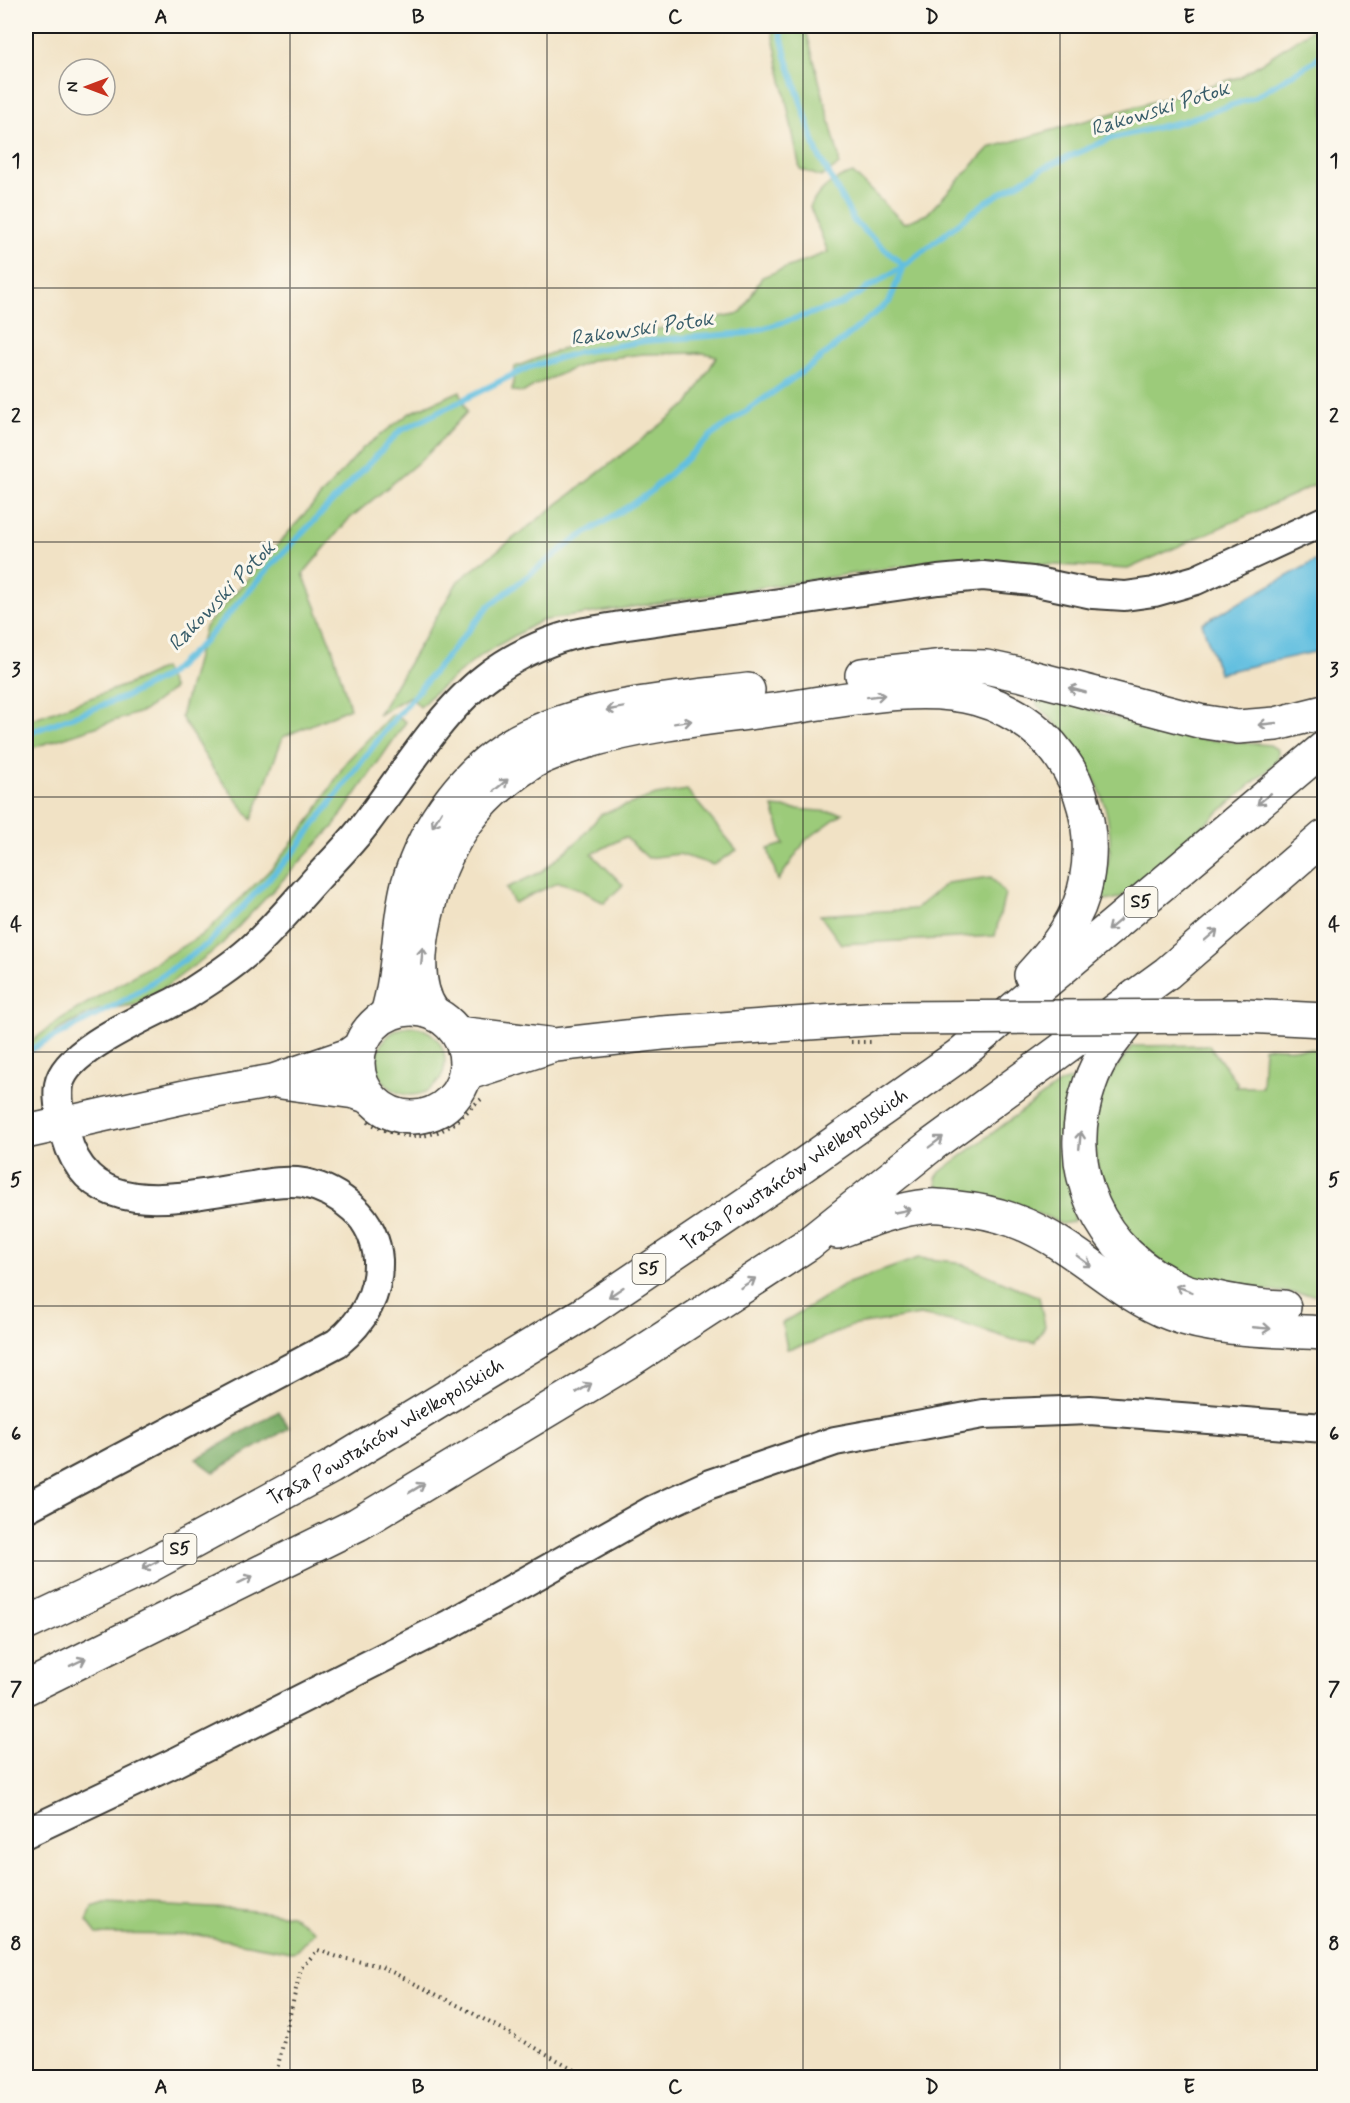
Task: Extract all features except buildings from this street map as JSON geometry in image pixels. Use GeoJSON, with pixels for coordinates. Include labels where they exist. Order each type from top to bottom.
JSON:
{"type":"FeatureCollection","features":[{"type":"Feature","properties":{"kind":"main road"},"geometry":{"type":"LineString","coordinates":[[387,1014],[396,974],[401,921],[408,885],[421,850],[437,818],[461,786],[493,758],[524,737],[557,723],[598,712],[663,700],[945,666],[986,668],[1023,675],[1199,721],[1238,727],[1276,724],[1324,712]]}},
{"type":"Feature","properties":{"kind":"main road"},"geometry":{"type":"LineString","coordinates":[[433,1012],[424,998],[420,971],[426,915],[436,879],[455,840],[478,805],[503,782],[534,761],[571,747],[628,731],[895,694],[936,693],[977,698],[1013,714],[1045,737],[1071,771],[1087,811],[1090,847],[1086,884],[1072,922],[1050,955],[958,1056]]}},
{"type":"Feature","properties":{"kind":"main road","name":"Trasa Powstańców Wielkopolskich"},"geometry":{"type":"LineString","coordinates":[[26,1624],[147,1567],[321,1473],[584,1314],[799,1168],[958,1056],[1324,748]]}},
{"type":"Feature","properties":{"kind":"main road"},"geometry":{"type":"LineString","coordinates":[[26,1688],[358,1524],[629,1361],[808,1244],[933,1144],[1167,973],[1324,837]]}},
{"type":"Feature","properties":{"kind":"main road"},"geometry":{"type":"LineString","coordinates":[[1167,973],[1106,1049],[1090,1082],[1083,1113],[1079,1150],[1093,1209],[1112,1238],[1145,1270],[1182,1290],[1245,1305],[1324,1310]]}},
{"type":"Feature","properties":{"kind":"main road"},"geometry":{"type":"LineString","coordinates":[[367,1109],[358,1064],[360,1047],[366,1034],[375,1023],[387,1014],[402,1009],[418,1008],[433,1012],[447,1020],[458,1033],[464,1046],[476,1084]]}},
{"type":"Feature","properties":{"kind":"main road"},"geometry":{"type":"LineString","coordinates":[[458,1033],[555,1045],[663,1033],[882,1018],[1246,1016],[1324,1020]]}},
{"type":"Feature","properties":{"kind":"main road"},"geometry":{"type":"LineString","coordinates":[[367,1109],[382,1108],[398,1116],[416,1118],[434,1113],[448,1104],[460,1090],[555,1045]]}},
{"type":"Feature","properties":{"kind":"main road"},"geometry":{"type":"LineString","coordinates":[[26,1132],[62,1122],[273,1081],[349,1055],[360,1047]]}},
{"type":"Feature","properties":{"kind":"main road"},"geometry":{"type":"LineString","coordinates":[[273,1081],[355,1092],[367,1109]]}},
{"type":"Feature","properties":{"kind":"main road"},"geometry":{"type":"LineString","coordinates":[[808,1244],[886,1214],[931,1206],[986,1211],[1028,1225],[1064,1246],[1112,1282],[1144,1302],[1172,1314],[1212,1324],[1324,1333]]}},
{"type":"Feature","properties":{"kind":"street"},"geometry":{"type":"LineString","coordinates":[[26,1508],[337,1343],[353,1330],[365,1314],[373,1297],[378,1258],[373,1236],[360,1214],[342,1198],[323,1188],[301,1182],[277,1182],[154,1200],[111,1192],[94,1182],[79,1168],[62,1122],[59,1085],[64,1072],[75,1059],[104,1039],[185,996],[220,974],[249,950],[364,826],[452,710],[484,678],[527,652],[570,635],[938,580],[983,576],[1032,581],[1094,594],[1125,596],[1154,592],[1196,580],[1324,521]]}},
{"type":"Feature","properties":{"kind":"street"},"geometry":{"type":"LineString","coordinates":[[26,1833],[176,1762],[450,1624],[653,1510],[710,1484],[835,1441],[984,1414],[1089,1410],[1324,1428]]}},
{"type":"Feature","properties":{"kind":"path"},"geometry":{"type":"LineString","coordinates":[[841,1043],[851,1042]]}},
{"type":"Feature","properties":{"kind":"path"},"geometry":{"type":"LineString","coordinates":[[367,1109],[393,1135],[413,1137],[435,1133],[452,1125],[476,1084]]}},
{"type":"Feature","properties":{"kind":"path"},"geometry":{"type":"LineString","coordinates":[[275,2078],[301,1968],[318,1950],[380,1966],[465,2009],[590,2078]]}},
{"type":"Feature","properties":{"kind":"green space"},"geometry":{"type":"Polygon","coordinates":[[[771,26],[805,26],[839,157],[839,165],[821,177],[800,169],[771,26]]]}},
{"type":"Feature","properties":{"kind":"green space"},"geometry":{"type":"Polygon","coordinates":[[[1317,26],[1324,26],[1324,481],[1128,569],[950,559],[540,621],[483,654],[420,707],[410,696],[378,715],[458,581],[689,403],[717,356],[703,353],[643,354],[593,360],[524,392],[512,391],[515,367],[585,340],[642,332],[741,313],[762,277],[828,252],[810,207],[823,189],[839,178],[853,173],[904,223],[927,214],[989,148],[1240,77],[1317,26]]]}},
{"type":"Feature","properties":{"kind":"green space"},"geometry":{"type":"Polygon","coordinates":[[[460,391],[467,412],[426,456],[348,520],[303,574],[332,647],[350,708],[283,737],[252,820],[213,769],[181,717],[205,627],[363,448],[410,413],[460,391]]]}},
{"type":"Feature","properties":{"kind":"green space"},"geometry":{"type":"Polygon","coordinates":[[[163,668],[173,689],[144,711],[26,750],[26,721],[129,684],[163,668]]]}},
{"type":"Feature","properties":{"kind":"green space"},"geometry":{"type":"Polygon","coordinates":[[[1037,691],[1096,712],[1187,738],[1270,745],[1278,750],[1278,761],[1121,897],[1111,900],[1102,899],[1110,849],[1109,828],[1099,788],[1079,752],[1052,719],[1037,705],[1037,691]]]}},
{"type":"Feature","properties":{"kind":"green space"},"geometry":{"type":"Polygon","coordinates":[[[392,714],[406,722],[333,827],[219,947],[168,985],[135,1005],[97,1010],[60,1029],[34,1051],[27,1045],[62,1018],[205,933],[272,868],[311,819],[346,762],[392,714]]]}},
{"type":"Feature","properties":{"kind":"green space"},"geometry":{"type":"Polygon","coordinates":[[[687,790],[737,850],[713,865],[679,854],[648,858],[625,837],[592,854],[623,885],[604,903],[580,889],[559,882],[514,903],[506,888],[541,872],[580,839],[601,814],[656,795],[687,790]]]}},
{"type":"Feature","properties":{"kind":"green space"},"geometry":{"type":"Polygon","coordinates":[[[773,807],[843,813],[806,840],[778,881],[768,849],[784,844],[773,807]]]}},
{"type":"Feature","properties":{"kind":"green space"},"geometry":{"type":"Polygon","coordinates":[[[991,877],[1005,894],[995,936],[841,944],[820,915],[915,909],[947,883],[991,877]]]}},
{"type":"Feature","properties":{"kind":"green space"},"geometry":{"type":"Polygon","coordinates":[[[411,1027],[424,1030],[435,1037],[442,1048],[445,1061],[442,1074],[435,1085],[424,1092],[411,1095],[398,1092],[387,1085],[380,1074],[377,1061],[380,1048],[387,1037],[398,1030],[411,1027]]]}},
{"type":"Feature","properties":{"kind":"green space"},"geometry":{"type":"Polygon","coordinates":[[[1209,1045],[1238,1084],[1235,1087],[1262,1087],[1264,1047],[1324,1050],[1324,1296],[1212,1283],[1176,1272],[1141,1245],[1126,1230],[1106,1193],[1099,1173],[1096,1152],[1097,1110],[1107,1084],[1121,1061],[1132,1046],[1209,1045]]]}},
{"type":"Feature","properties":{"kind":"green space"},"geometry":{"type":"Polygon","coordinates":[[[1071,1080],[1064,1157],[1075,1208],[1073,1222],[1061,1224],[988,1196],[939,1194],[936,1178],[940,1172],[1060,1083],[1071,1080]]]}},
{"type":"Feature","properties":{"kind":"green space"},"geometry":{"type":"Polygon","coordinates":[[[918,1258],[957,1262],[1039,1297],[1045,1326],[1035,1342],[1014,1340],[960,1323],[920,1315],[851,1326],[812,1343],[787,1349],[782,1323],[846,1284],[918,1258]]]}},
{"type":"Feature","properties":{"kind":"green space"},"geometry":{"type":"Polygon","coordinates":[[[279,1411],[289,1428],[214,1472],[196,1459],[279,1411]]]}},
{"type":"Feature","properties":{"kind":"green space"},"geometry":{"type":"Polygon","coordinates":[[[105,1903],[234,1909],[291,1915],[315,1931],[296,1951],[291,1952],[198,1935],[97,1934],[87,1921],[92,1907],[105,1903]]]}},
{"type":"Feature","properties":{"kind":"water"},"geometry":{"type":"Polygon","coordinates":[[[1324,556],[1324,650],[1219,673],[1202,623],[1324,556]]]}},
{"type":"Feature","properties":{"kind":"waterway"},"geometry":{"type":"LineString","coordinates":[[26,1052],[127,999],[208,944],[294,852],[383,733],[489,606],[569,544],[648,494],[712,435],[812,365],[889,302],[904,266],[854,221],[817,152],[786,56],[779,26]]}},
{"type":"Feature","properties":{"kind":"waterway","name":"Rakowski Potok"},"geometry":{"type":"LineString","coordinates":[[26,734],[127,696],[168,675],[205,641],[269,568],[400,431],[527,368],[579,352],[645,341],[748,333],[842,304],[904,266],[987,201],[1046,167],[1112,138],[1180,122],[1253,98],[1313,62],[1324,52]]}}]}
